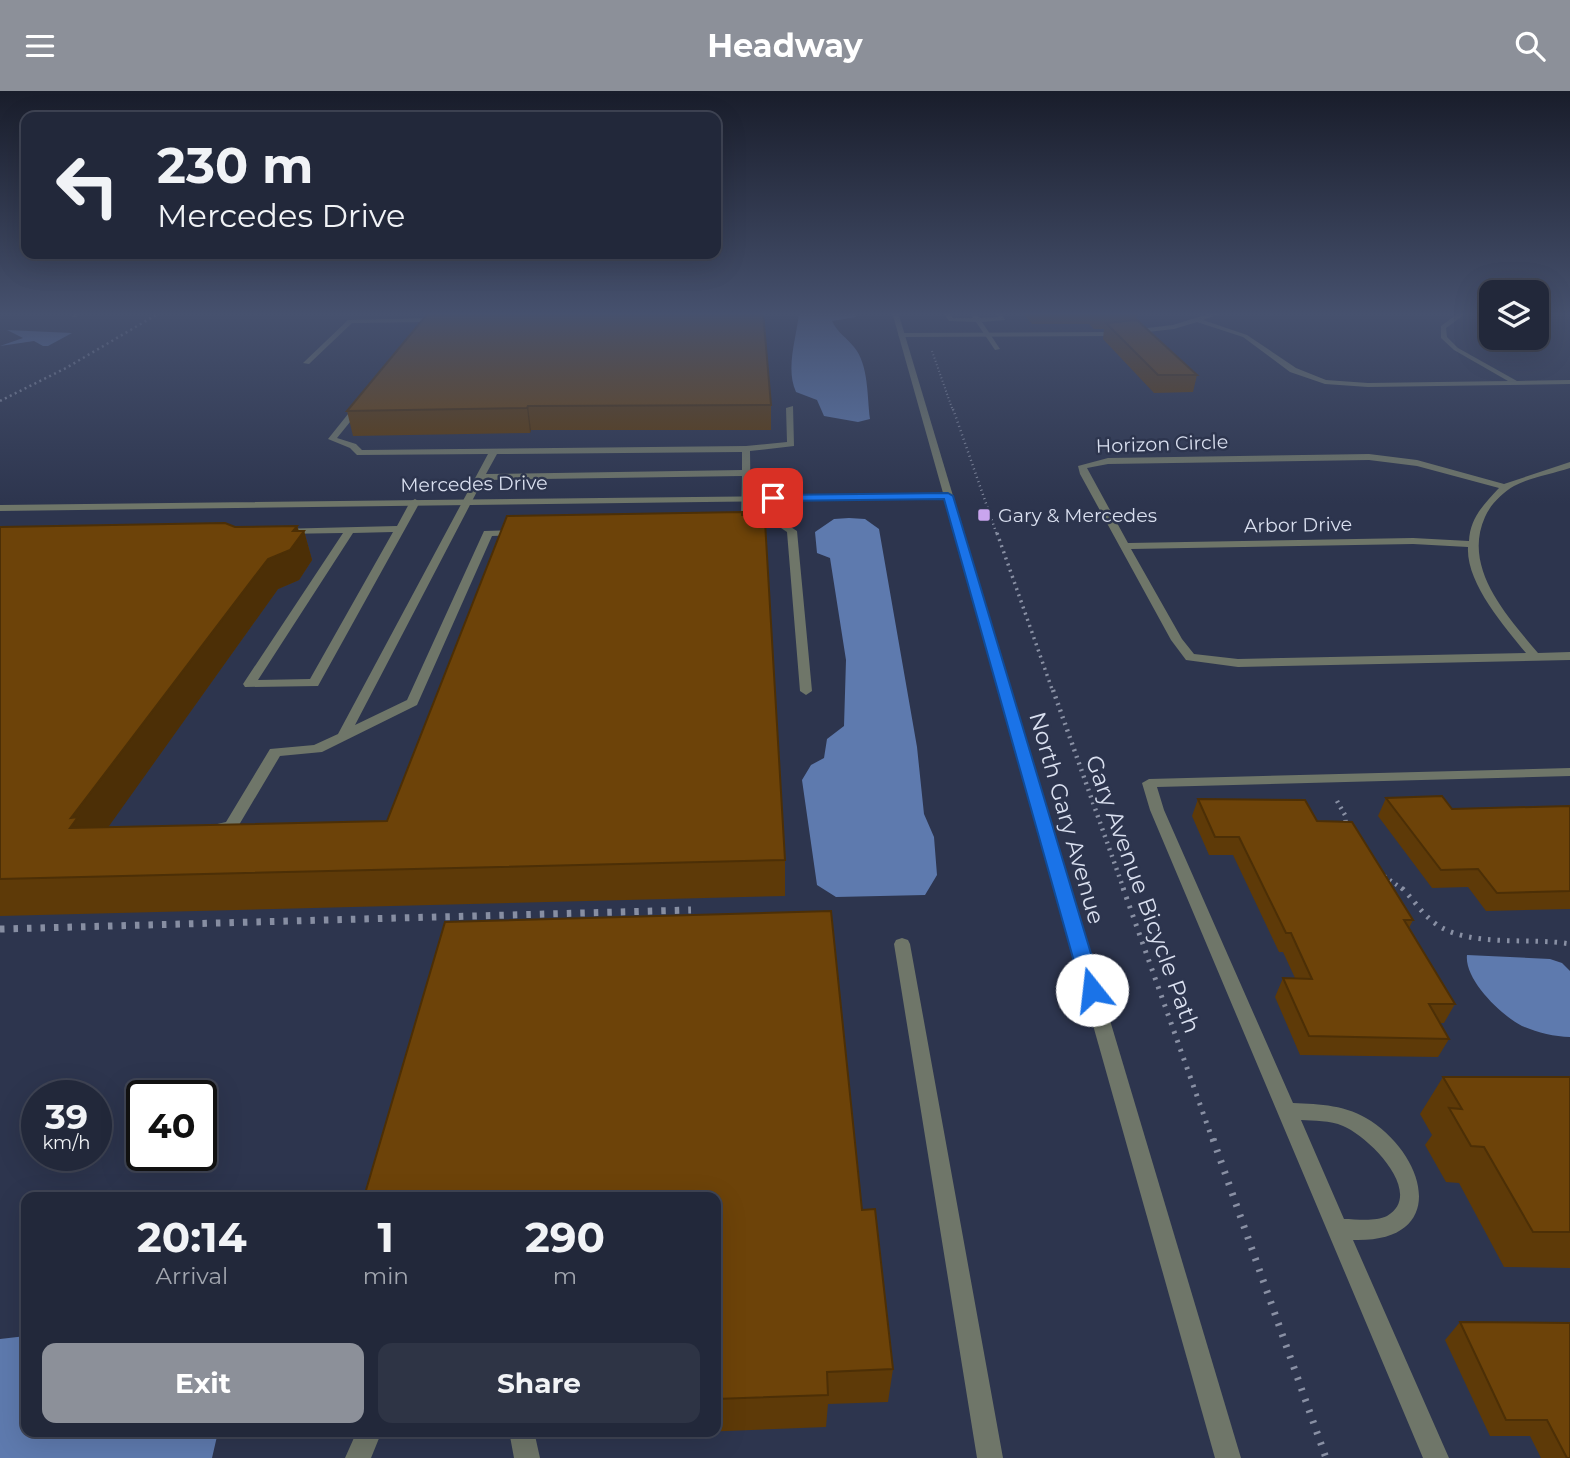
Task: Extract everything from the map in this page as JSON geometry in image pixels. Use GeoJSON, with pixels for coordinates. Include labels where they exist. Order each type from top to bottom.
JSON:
{"type":"FeatureCollection","features":[{"type":"Feature","properties":{"kind":"street","name":"North Gary Avenue"},"geometry":{"type":"LineString","coordinates":[[913,376],[1228,1458]]}},
{"type":"Feature","properties":{"kind":"street"},"geometry":{"type":"LineString","coordinates":[[1306,376],[1320,382],[1358,384],[1570,382]]}},
{"type":"Feature","properties":{"kind":"street"},"geometry":{"type":"LineString","coordinates":[[1504,376],[1517,383]]}},
{"type":"Feature","properties":{"kind":"street"},"geometry":{"type":"LineString","coordinates":[[365,400],[332,439],[353,446],[360,453],[746,449],[791,444],[790,408]]}},
{"type":"Feature","properties":{"kind":"street"},"geometry":{"type":"LineString","coordinates":[[746,449],[747,524]]}},
{"type":"Feature","properties":{"kind":"street"},"geometry":{"type":"LineString","coordinates":[[343,736],[494,451]]}},
{"type":"Feature","properties":{"kind":"street","name":"Horizon Circle"},"geometry":{"type":"LineString","coordinates":[[1506,487],[1417,463],[1369,457],[1108,461],[1082,466],[1177,640],[1190,657],[1238,663],[1570,656]]}},
{"type":"Feature","properties":{"kind":"street"},"geometry":{"type":"LineString","coordinates":[[1535,657],[1494,607],[1475,569],[1471,544],[1482,513],[1506,487],[1570,465]]}},
{"type":"Feature","properties":{"kind":"street"},"geometry":{"type":"LineString","coordinates":[[481,477],[746,473]]}},
{"type":"Feature","properties":{"kind":"street","name":"Mercedes Drive"},"geometry":{"type":"LineString","coordinates":[[1,509],[948,496]]}},
{"type":"Feature","properties":{"kind":"street"},"geometry":{"type":"LineString","coordinates":[[350,530],[249,684],[314,683],[415,502]]}},
{"type":"Feature","properties":{"kind":"street"},"geometry":{"type":"LineString","coordinates":[[728,529],[747,524],[783,525],[792,531],[806,691]]}},
{"type":"Feature","properties":{"kind":"street"},"geometry":{"type":"LineString","coordinates":[[266,532],[400,529]]}},
{"type":"Feature","properties":{"kind":"street"},"geometry":{"type":"LineString","coordinates":[[206,828],[237,827],[275,752],[317,749],[412,702],[488,533],[528,532]]}},
{"type":"Feature","properties":{"kind":"street","name":"Arbor Drive"},"geometry":{"type":"LineString","coordinates":[[1126,546],[1413,541],[1471,544]]}},
{"type":"Feature","properties":{"kind":"street"},"geometry":{"type":"LineString","coordinates":[[1436,1458],[1157,810],[1149,783],[1570,772]]}},
{"type":"Feature","properties":{"kind":"street"},"geometry":{"type":"LineString","coordinates":[[902,944],[990,1458]]}},
{"type":"Feature","properties":{"kind":"street"},"geometry":{"type":"LineString","coordinates":[[1286,1111],[1350,1119],[1381,1140],[1402,1167],[1410,1188],[1407,1208],[1395,1223],[1378,1227],[1337,1229]]}},
{"type":"Feature","properties":{"kind":"street"},"geometry":{"type":"LineString","coordinates":[[358,1458],[367,1437]]}},
{"type":"Feature","properties":{"kind":"street"},"geometry":{"type":"LineString","coordinates":[[522,1437],[527,1458]]}},
{"type":"Feature","properties":{"kind":"path","name":"Gary Avenue Bicycle Path"},"geometry":{"type":"LineString","coordinates":[[941,376],[1325,1458]]}},
{"type":"Feature","properties":{"kind":"path"},"geometry":{"type":"LineString","coordinates":[[1336,801],[1345,815],[1348,836]]}},
{"type":"Feature","properties":{"kind":"path"},"geometry":{"type":"LineString","coordinates":[[1375,870],[1399,886],[1419,911],[1434,922],[1461,935],[1570,944]]}},
{"type":"Feature","properties":{"kind":"water"},"geometry":{"type":"Polygon","coordinates":[[[792,376],[865,376],[870,419],[858,422],[824,416],[817,400],[796,392],[792,376]]]}},
{"type":"Feature","properties":{"kind":"water"},"geometry":{"type":"Polygon","coordinates":[[[834,519],[865,519],[879,529],[917,747],[924,814],[934,837],[937,875],[925,895],[836,897],[817,885],[802,780],[811,765],[824,758],[827,739],[844,726],[846,660],[830,558],[817,553],[815,532],[834,519]]]}},
{"type":"Feature","properties":{"kind":"water"},"geometry":{"type":"Polygon","coordinates":[[[1467,955],[1550,959],[1562,963],[1570,971],[1570,1037],[1533,1030],[1505,1014],[1478,986],[1468,965],[1467,955]]]}},
{"type":"Feature","properties":{"kind":"water"},"geometry":{"type":"Polygon","coordinates":[[[21,1337],[21,1437],[217,1437],[212,1458],[0,1458],[0,1339],[21,1337]]]}},
{"type":"Feature","properties":{"kind":"building"},"geometry":{"type":"Polygon","coordinates":[[[376,376],[768,376],[771,405],[528,406],[347,411],[376,376]]]}},
{"type":"Feature","properties":{"kind":"building"},"geometry":{"type":"Polygon","coordinates":[[[742,512],[742,515],[760,515],[762,523],[765,522],[785,860],[0,879],[0,527],[225,523],[235,527],[297,526],[293,531],[304,531],[290,550],[268,559],[71,818],[78,817],[70,828],[387,821],[507,516],[742,512]]]}},
{"type":"Feature","properties":{"kind":"building"},"geometry":{"type":"Polygon","coordinates":[[[1442,796],[1452,809],[1570,806],[1570,891],[1497,893],[1478,869],[1441,870],[1386,798],[1442,796]]]}},
{"type":"Feature","properties":{"kind":"building"},"geometry":{"type":"Polygon","coordinates":[[[1198,799],[1305,800],[1317,821],[1352,822],[1413,920],[1404,920],[1455,1004],[1429,1004],[1449,1039],[1309,1036],[1283,978],[1312,979],[1291,933],[1286,933],[1239,837],[1215,837],[1198,799]]]}},
{"type":"Feature","properties":{"kind":"building"},"geometry":{"type":"Polygon","coordinates":[[[831,911],[862,1210],[875,1209],[893,1369],[827,1372],[828,1395],[721,1399],[721,1192],[365,1192],[445,922],[831,911]]]}},
{"type":"Feature","properties":{"kind":"building"},"geometry":{"type":"Polygon","coordinates":[[[1443,1077],[1570,1077],[1570,1232],[1533,1232],[1484,1147],[1471,1146],[1449,1108],[1462,1109],[1443,1077]]]}},
{"type":"Feature","properties":{"kind":"building"},"geometry":{"type":"Polygon","coordinates":[[[1460,1322],[1570,1323],[1570,1458],[1567,1458],[1547,1420],[1506,1420],[1460,1322]]]}},
{"type":"Feature","properties":{"kind":"railway"},"geometry":{"type":"LineString","coordinates":[[0,401],[50,376]]}},
{"type":"Feature","properties":{"kind":"railway"},"geometry":{"type":"LineString","coordinates":[[0,929],[691,910]]}},
{"type":"Feature","properties":{"kind":"place","name":"Gary & Mercedes"},"geometry":{"type":"Point","coordinates":[984,515]}},
{"type":"Feature","properties":{"kind":"route"},"geometry":{"type":"LineString","coordinates":[[773,498],[948,496],[1092,990]]}}]}
